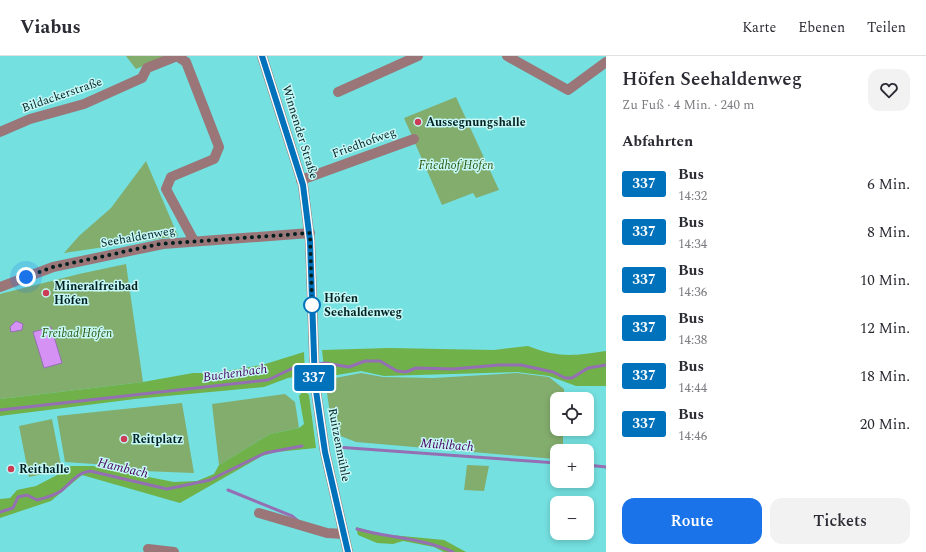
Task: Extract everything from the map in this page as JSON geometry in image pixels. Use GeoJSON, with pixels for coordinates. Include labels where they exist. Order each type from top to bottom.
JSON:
{"type":"FeatureCollection","features":[{"type":"Feature","properties":{"kind":"street","name":"Bildackerstraße"},"geometry":{"type":"LineString","coordinates":[[0,132],[30,119],[84,104],[142,78],[147,68],[177,56],[182,58],[186,62],[219,147],[214,159],[171,177],[166,189],[194,242]]}},
{"type":"Feature","properties":{"kind":"street","name":"Winnender Straße"},"geometry":{"type":"LineString","coordinates":[[262,56],[301,180],[310,237]]}},
{"type":"Feature","properties":{"kind":"street"},"geometry":{"type":"LineString","coordinates":[[338,92],[418,56]]}},
{"type":"Feature","properties":{"kind":"street"},"geometry":{"type":"LineString","coordinates":[[507,56],[568,90],[606,62]]}},
{"type":"Feature","properties":{"kind":"street","name":"Friedhofweg"},"geometry":{"type":"LineString","coordinates":[[301,180],[414,139]]}},
{"type":"Feature","properties":{"kind":"street","name":"Seehaldenweg"},"geometry":{"type":"LineString","coordinates":[[0,287],[53,267],[143,247],[194,242],[310,237]]}},
{"type":"Feature","properties":{"kind":"street","name":"Ruitzenmühle"},"geometry":{"type":"LineString","coordinates":[[310,237],[314,371],[325,452],[348,552]]}},
{"type":"Feature","properties":{"kind":"street"},"geometry":{"type":"LineString","coordinates":[[259,513],[327,533],[344,534]]}},
{"type":"Feature","properties":{"kind":"street"},"geometry":{"type":"LineString","coordinates":[[148,549],[174,552]]}},
{"type":"Feature","properties":{"kind":"green space"},"geometry":{"type":"Polygon","coordinates":[[[126,56],[166,56],[136,69],[126,56]]]}},
{"type":"Feature","properties":{"kind":"green space","name":"Friedhof Höfen"},"geometry":{"type":"Polygon","coordinates":[[[456,97],[499,190],[476,198],[473,193],[442,205],[404,118],[456,97]]]}},
{"type":"Feature","properties":{"kind":"green space"},"geometry":{"type":"Polygon","coordinates":[[[146,161],[178,236],[64,253],[79,236],[111,208],[146,161]]]}},
{"type":"Feature","properties":{"kind":"green space","name":"Freibad Höfen"},"geometry":{"type":"Polygon","coordinates":[[[126,264],[143,382],[0,399],[0,294],[126,264]]]}},
{"type":"Feature","properties":{"kind":"green space"},"geometry":{"type":"Polygon","coordinates":[[[528,346],[549,353],[566,355],[606,351],[606,386],[576,386],[549,376],[517,372],[384,376],[361,371],[325,377],[322,350],[389,348],[494,350],[528,346]]]}},
{"type":"Feature","properties":{"kind":"green space"},"geometry":{"type":"Polygon","coordinates":[[[304,352],[305,375],[288,378],[264,387],[135,399],[0,416],[0,399],[143,382],[193,373],[214,373],[262,365],[304,352]]]}},
{"type":"Feature","properties":{"kind":"green space"},"geometry":{"type":"Polygon","coordinates":[[[361,373],[383,377],[433,378],[517,373],[549,377],[564,389],[564,392],[550,392],[550,436],[563,436],[563,444],[550,444],[550,459],[356,442],[333,433],[325,380],[361,373]]]}},
{"type":"Feature","properties":{"kind":"green space"},"geometry":{"type":"Polygon","coordinates":[[[304,390],[309,395],[316,448],[276,452],[262,456],[180,503],[82,475],[51,501],[0,518],[0,499],[10,498],[17,490],[36,486],[71,466],[93,466],[174,482],[197,481],[214,474],[219,465],[270,434],[299,428],[304,424],[299,396],[304,390]]]}},
{"type":"Feature","properties":{"kind":"green space","name":"Reitplatz"},"geometry":{"type":"Polygon","coordinates":[[[285,394],[295,402],[299,428],[270,434],[219,465],[212,404],[285,394]]]}},
{"type":"Feature","properties":{"kind":"green space","name":"Reitplatz"},"geometry":{"type":"Polygon","coordinates":[[[182,403],[194,473],[142,471],[94,464],[65,462],[57,416],[182,403]]]}},
{"type":"Feature","properties":{"kind":"green space"},"geometry":{"type":"Polygon","coordinates":[[[52,419],[62,470],[29,477],[19,426],[52,419]]]}},
{"type":"Feature","properties":{"kind":"green space"},"geometry":{"type":"Polygon","coordinates":[[[467,465],[489,466],[484,491],[464,490],[467,465]]]}},
{"type":"Feature","properties":{"kind":"green space"},"geometry":{"type":"Polygon","coordinates":[[[356,527],[381,534],[444,540],[466,552],[444,552],[434,547],[403,541],[393,544],[377,543],[358,535],[356,527]]]}},
{"type":"Feature","properties":{"kind":"shaded area"},"geometry":{"type":"Polygon","coordinates":[[[16,321],[23,324],[22,330],[11,332],[10,327],[16,321]]]}},
{"type":"Feature","properties":{"kind":"shaded area"},"geometry":{"type":"Polygon","coordinates":[[[51,327],[62,363],[44,368],[33,332],[51,327]]]}},
{"type":"Feature","properties":{"kind":"waterway","name":"Buchenbach"},"geometry":{"type":"LineString","coordinates":[[0,410],[268,380],[293,368],[325,363],[349,367],[365,361],[380,361],[397,371],[406,372],[416,368],[453,369],[499,365],[521,365],[553,372],[565,378],[572,378],[588,368],[606,365]]}},
{"type":"Feature","properties":{"kind":"waterway","name":"Hambach"},"geometry":{"type":"LineString","coordinates":[[0,512],[13,508],[18,497],[27,495],[37,500],[55,494],[61,491],[77,476],[85,472],[90,471],[167,489],[210,480],[265,453],[302,446]]}},
{"type":"Feature","properties":{"kind":"waterway","name":"Mühlbach"},"geometry":{"type":"LineString","coordinates":[[336,447],[550,462]]}},
{"type":"Feature","properties":{"kind":"waterway","name":"Mühlbach"},"geometry":{"type":"LineString","coordinates":[[594,466],[606,467]]}},
{"type":"Feature","properties":{"kind":"waterway","name":"Hambach"},"geometry":{"type":"LineString","coordinates":[[228,490],[292,516],[298,521]]}},
{"type":"Feature","properties":{"kind":"waterway","name":"Hambach"},"geometry":{"type":"LineString","coordinates":[[357,529],[418,541],[442,547],[453,552]]}},
{"type":"Feature","properties":{"kind":"bus line","name":"337"},"geometry":{"type":"LineString","coordinates":[[262,56],[303,185],[310,233],[315,384],[325,452],[348,552]]}},
{"type":"Feature","properties":{"kind":"place","name":"Aussegnungshalle"},"geometry":{"type":"Point","coordinates":[418,122]}},
{"type":"Feature","properties":{"kind":"place","name":"Mineralfreibad Höfen"},"geometry":{"type":"Point","coordinates":[46,293]}},
{"type":"Feature","properties":{"kind":"place","name":"Höfen Seehaldenweg"},"geometry":{"type":"Point","coordinates":[312,305]}},
{"type":"Feature","properties":{"kind":"place","name":"Reitplatz"},"geometry":{"type":"Point","coordinates":[124,439]}},
{"type":"Feature","properties":{"kind":"place","name":"Reithalle"},"geometry":{"type":"Point","coordinates":[11,469]}},
{"type":"Feature","properties":{"kind":"route"},"geometry":{"type":"LineString","coordinates":[[26,277],[53,267],[160,244],[310,233],[312,305]]}}]}
